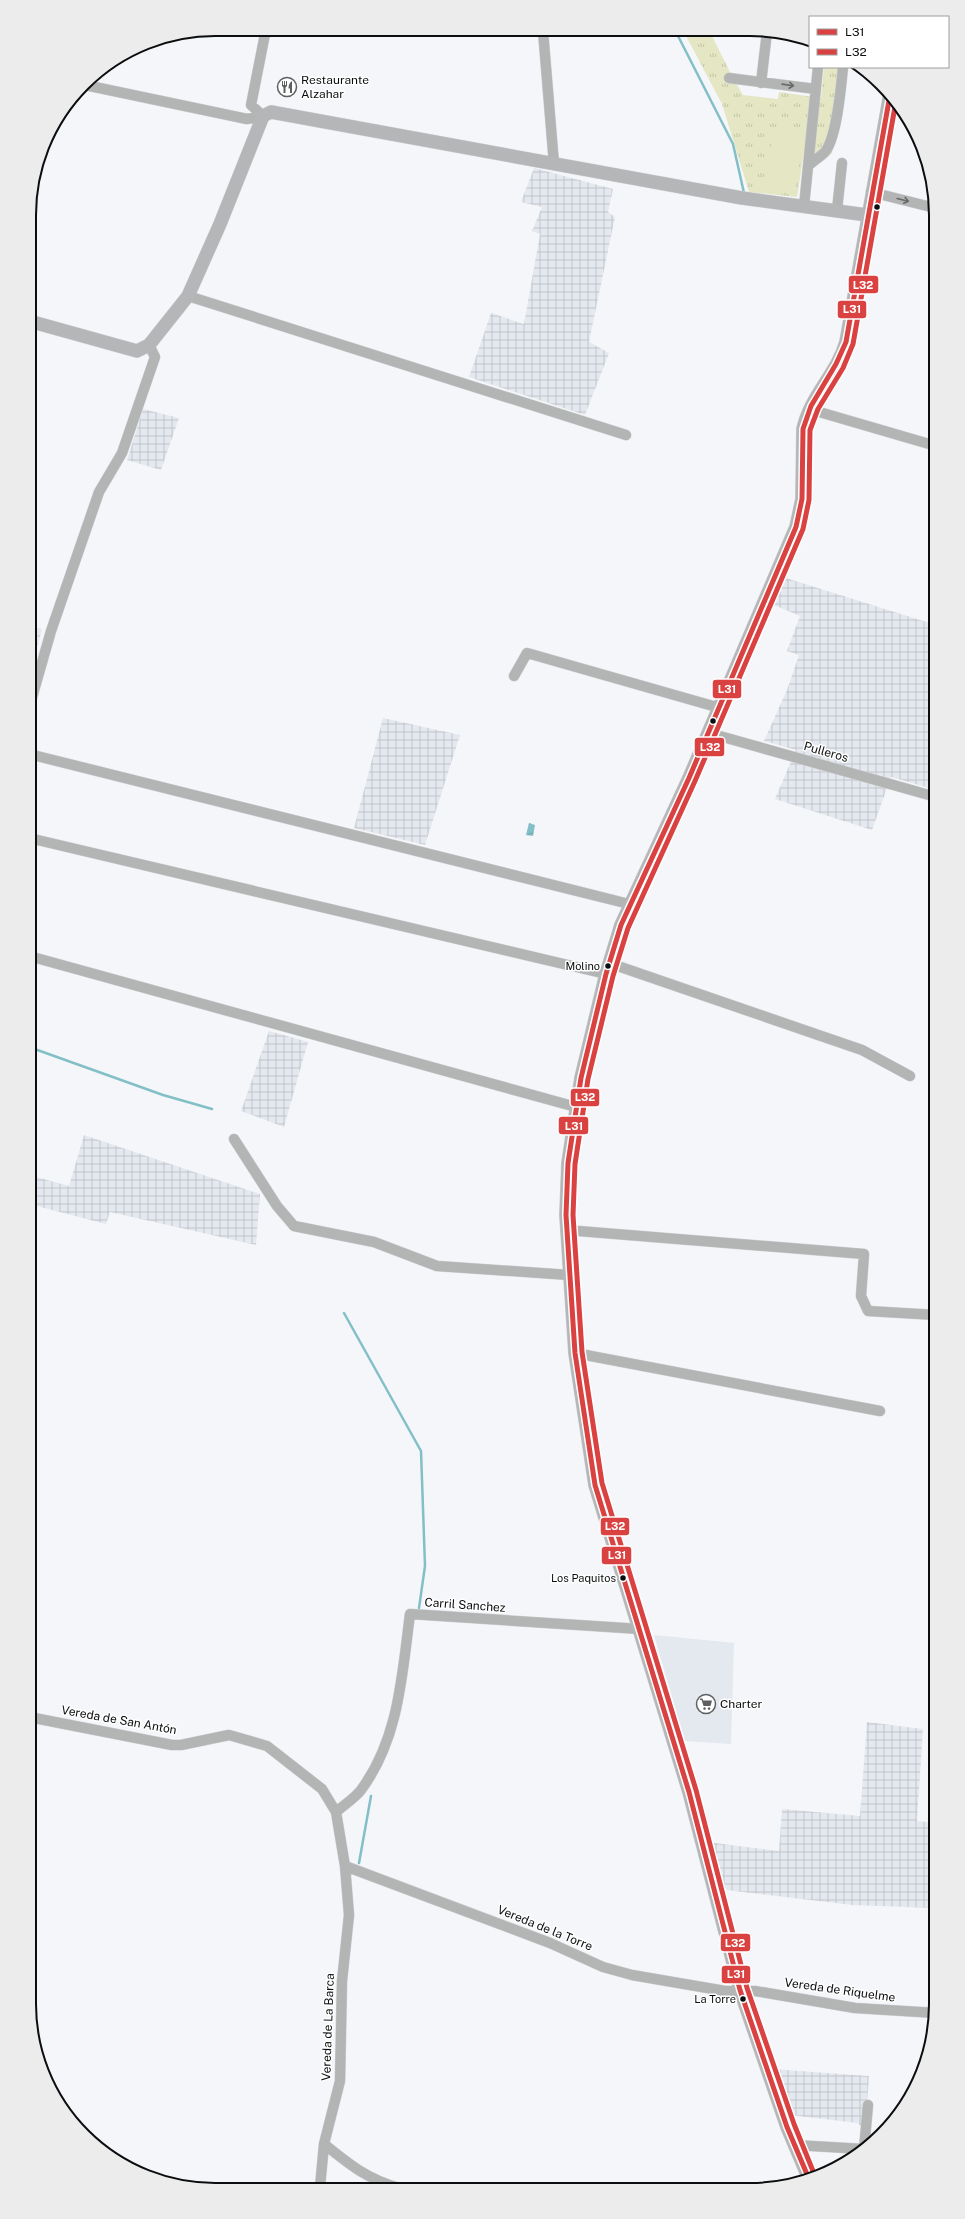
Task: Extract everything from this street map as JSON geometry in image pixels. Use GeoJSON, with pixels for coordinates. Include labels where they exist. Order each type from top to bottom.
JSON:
{"type":"FeatureCollection","features":[{"type":"Feature","properties":{"kind":"main road"},"geometry":{"type":"LineString","coordinates":[[807,2174],[794,2145],[740,1990],[689,1792],[595,1485],[575,1353],[566,1230],[566,1181],[584,1062],[608,968],[629,904],[672,818],[796,527],[802,499],[804,429],[809,409],[843,352],[889,102]]}},
{"type":"Feature","properties":{"kind":"main road"},"geometry":{"type":"LineString","coordinates":[[36,323],[138,351],[149,345],[188,296],[220,224],[264,116],[271,112],[742,198],[868,215]]}},
{"type":"Feature","properties":{"kind":"street"},"geometry":{"type":"LineString","coordinates":[[264,116],[251,105],[265,36]]}},
{"type":"Feature","properties":{"kind":"street"},"geometry":{"type":"LineString","coordinates":[[544,36],[554,164]]}},
{"type":"Feature","properties":{"kind":"street"},"geometry":{"type":"LineString","coordinates":[[761,83],[766,37]]}},
{"type":"Feature","properties":{"kind":"street"},"geometry":{"type":"LineString","coordinates":[[804,206],[818,68]]}},
{"type":"Feature","properties":{"kind":"street"},"geometry":{"type":"LineString","coordinates":[[808,166],[825,151],[830,142],[839,106],[843,68]]}},
{"type":"Feature","properties":{"kind":"street"},"geometry":{"type":"LineString","coordinates":[[729,78],[816,89]]}},
{"type":"Feature","properties":{"kind":"street"},"geometry":{"type":"LineString","coordinates":[[91,85],[247,119],[264,116]]}},
{"type":"Feature","properties":{"kind":"street"},"geometry":{"type":"LineString","coordinates":[[837,210],[842,163]]}},
{"type":"Feature","properties":{"kind":"street"},"geometry":{"type":"LineString","coordinates":[[871,192],[929,206]]}},
{"type":"Feature","properties":{"kind":"street"},"geometry":{"type":"LineString","coordinates":[[188,296],[626,435]]}},
{"type":"Feature","properties":{"kind":"street"},"geometry":{"type":"LineString","coordinates":[[36,684],[51,631],[99,492],[122,453],[154,357],[149,345]]}},
{"type":"Feature","properties":{"kind":"street"},"geometry":{"type":"LineString","coordinates":[[809,409],[929,444]]}},
{"type":"Feature","properties":{"kind":"street"},"geometry":{"type":"LineString","coordinates":[[514,676],[527,653],[720,708]]}},
{"type":"Feature","properties":{"kind":"street","name":"Pulleros"},"geometry":{"type":"LineString","coordinates":[[709,733],[929,795]]}},
{"type":"Feature","properties":{"kind":"street"},"geometry":{"type":"LineString","coordinates":[[36,756],[629,904]]}},
{"type":"Feature","properties":{"kind":"street"},"geometry":{"type":"LineString","coordinates":[[36,840],[608,968],[862,1050],[910,1076]]}},
{"type":"Feature","properties":{"kind":"street"},"geometry":{"type":"LineString","coordinates":[[36,958],[576,1107]]}},
{"type":"Feature","properties":{"kind":"street"},"geometry":{"type":"LineString","coordinates":[[234,1139],[278,1206],[294,1226],[374,1242],[437,1266],[569,1275]]}},
{"type":"Feature","properties":{"kind":"street"},"geometry":{"type":"LineString","coordinates":[[566,1230],[864,1254],[861,1296],[868,1311],[929,1315]]}},
{"type":"Feature","properties":{"kind":"street"},"geometry":{"type":"LineString","coordinates":[[575,1353],[880,1411]]}},
{"type":"Feature","properties":{"kind":"street","name":"Carril Sanchez"},"geometry":{"type":"LineString","coordinates":[[336,1812],[361,1790],[385,1747],[399,1700],[410,1614],[640,1629]]}},
{"type":"Feature","properties":{"kind":"street","name":"Vereda de San Antón"},"geometry":{"type":"LineString","coordinates":[[36,1718],[172,1744],[181,1745],[229,1735],[267,1746],[322,1789],[336,1812],[345,1866]]}},
{"type":"Feature","properties":{"kind":"street","name":"Vereda de la Torre"},"geometry":{"type":"LineString","coordinates":[[345,1866],[550,1943],[603,1967],[673,1983],[725,1991],[740,1990]]}},
{"type":"Feature","properties":{"kind":"street","name":"Vereda de La Barca"},"geometry":{"type":"LineString","coordinates":[[320,2183],[324,2144],[340,2081],[342,1981],[349,1915],[345,1866]]}},
{"type":"Feature","properties":{"kind":"street","name":"Vereda de Riquelme"},"geometry":{"type":"LineString","coordinates":[[740,1990],[855,2008],[929,2013]]}},
{"type":"Feature","properties":{"kind":"street"},"geometry":{"type":"LineString","coordinates":[[865,2142],[868,2105]]}},
{"type":"Feature","properties":{"kind":"street"},"geometry":{"type":"LineString","coordinates":[[324,2144],[352,2167],[381,2183]]}},
{"type":"Feature","properties":{"kind":"street"},"geometry":{"type":"LineString","coordinates":[[794,2145],[856,2149]]}},
{"type":"Feature","properties":{"kind":"shaded area"},"geometry":{"type":"Polygon","coordinates":[[[534,168],[613,189],[608,212],[615,217],[589,342],[609,353],[585,415],[469,377],[491,313],[524,324],[540,234],[532,231],[542,207],[521,202],[534,168]]]}},
{"type":"Feature","properties":{"kind":"shaded area"},"geometry":{"type":"Polygon","coordinates":[[[143,409],[179,418],[161,470],[127,460],[143,409]]]}},
{"type":"Feature","properties":{"kind":"shaded area"},"geometry":{"type":"Polygon","coordinates":[[[786,578],[929,623],[929,788],[891,777],[872,830],[775,799],[796,750],[764,741],[787,690],[799,655],[787,651],[800,616],[774,605],[786,578]]]}},
{"type":"Feature","properties":{"kind":"shaded area"},"geometry":{"type":"Polygon","coordinates":[[[36,628],[42,629],[36,652],[36,628]]]}},
{"type":"Feature","properties":{"kind":"shaded area"},"geometry":{"type":"Polygon","coordinates":[[[383,718],[460,735],[425,845],[354,828],[383,718]]]}},
{"type":"Feature","properties":{"kind":"shaded area"},"geometry":{"type":"Polygon","coordinates":[[[269,1031],[308,1042],[284,1127],[241,1111],[269,1031]]]}},
{"type":"Feature","properties":{"kind":"shaded area"},"geometry":{"type":"Polygon","coordinates":[[[84,1135],[260,1194],[256,1245],[110,1212],[106,1224],[36,1206],[36,1177],[69,1186],[84,1135]]]}},
{"type":"Feature","properties":{"kind":"shaded area"},"geometry":{"type":"Polygon","coordinates":[[[654,1635],[734,1643],[731,1744],[685,1741],[654,1635]]]}},
{"type":"Feature","properties":{"kind":"shaded area"},"geometry":{"type":"Polygon","coordinates":[[[867,1722],[923,1729],[917,1821],[929,1822],[929,1908],[852,1905],[718,1889],[707,1842],[779,1851],[782,1809],[860,1816],[867,1722]]]}},
{"type":"Feature","properties":{"kind":"shaded area"},"geometry":{"type":"Polygon","coordinates":[[[772,2069],[869,2076],[865,2131],[858,2123],[789,2115],[772,2069]]]}},
{"type":"Feature","properties":{"kind":"green space"},"geometry":{"type":"Polygon","coordinates":[[[686,36],[712,36],[743,95],[778,99],[779,92],[821,98],[824,68],[841,68],[832,154],[804,152],[797,197],[749,192],[722,104],[686,36]]]}},
{"type":"Feature","properties":{"kind":"green space"},"geometry":{"type":"Polygon","coordinates":[[[773,131],[804,135],[795,192],[764,188],[773,131]]]}},
{"type":"Feature","properties":{"kind":"water"},"geometry":{"type":"Polygon","coordinates":[[[529,823],[535,825],[533,836],[526,835],[529,823]]]}},
{"type":"Feature","properties":{"kind":"waterway"},"geometry":{"type":"LineString","coordinates":[[678,36],[733,144],[744,193]]}},
{"type":"Feature","properties":{"kind":"waterway"},"geometry":{"type":"LineString","coordinates":[[36,1050],[163,1095],[212,1109]]}},
{"type":"Feature","properties":{"kind":"waterway"},"geometry":{"type":"LineString","coordinates":[[344,1313],[421,1451],[425,1566],[419,1608]]}},
{"type":"Feature","properties":{"kind":"waterway"},"geometry":{"type":"LineString","coordinates":[[359,1863],[371,1796]]}},
{"type":"Feature","properties":{"kind":"transit line","name":"L31"},"geometry":{"type":"LineString","coordinates":[[807,2174],[787,2127],[740,1990],[689,1792],[595,1485],[575,1353],[566,1215],[568,1163],[581,1078],[606,974],[621,925],[689,778],[796,527],[802,499],[803,429],[811,406],[836,364],[846,342],[889,102]]}},
{"type":"Feature","properties":{"kind":"transit line","name":"L32"},"geometry":{"type":"LineString","coordinates":[[813,2172],[794,2124],[747,1988],[696,1790],[602,1483],[582,1352],[573,1215],[575,1164],[588,1079],[613,976],[628,928],[695,781],[803,529],[809,500],[810,430],[818,409],[843,368],[853,344],[895,109]]}},
{"type":"Feature","properties":{"kind":"place","name":"Restaurante Alzahar"},"geometry":{"type":"Point","coordinates":[287,87]}},
{"type":"Feature","properties":{"kind":"place","name":"Molino"},"geometry":{"type":"Point","coordinates":[608,966]}},
{"type":"Feature","properties":{"kind":"place","name":"Los Paquitos"},"geometry":{"type":"Point","coordinates":[623,1578]}},
{"type":"Feature","properties":{"kind":"place","name":"Charter"},"geometry":{"type":"Point","coordinates":[706,1704]}},
{"type":"Feature","properties":{"kind":"place","name":"La Torre"},"geometry":{"type":"Point","coordinates":[743,1999]}}]}
